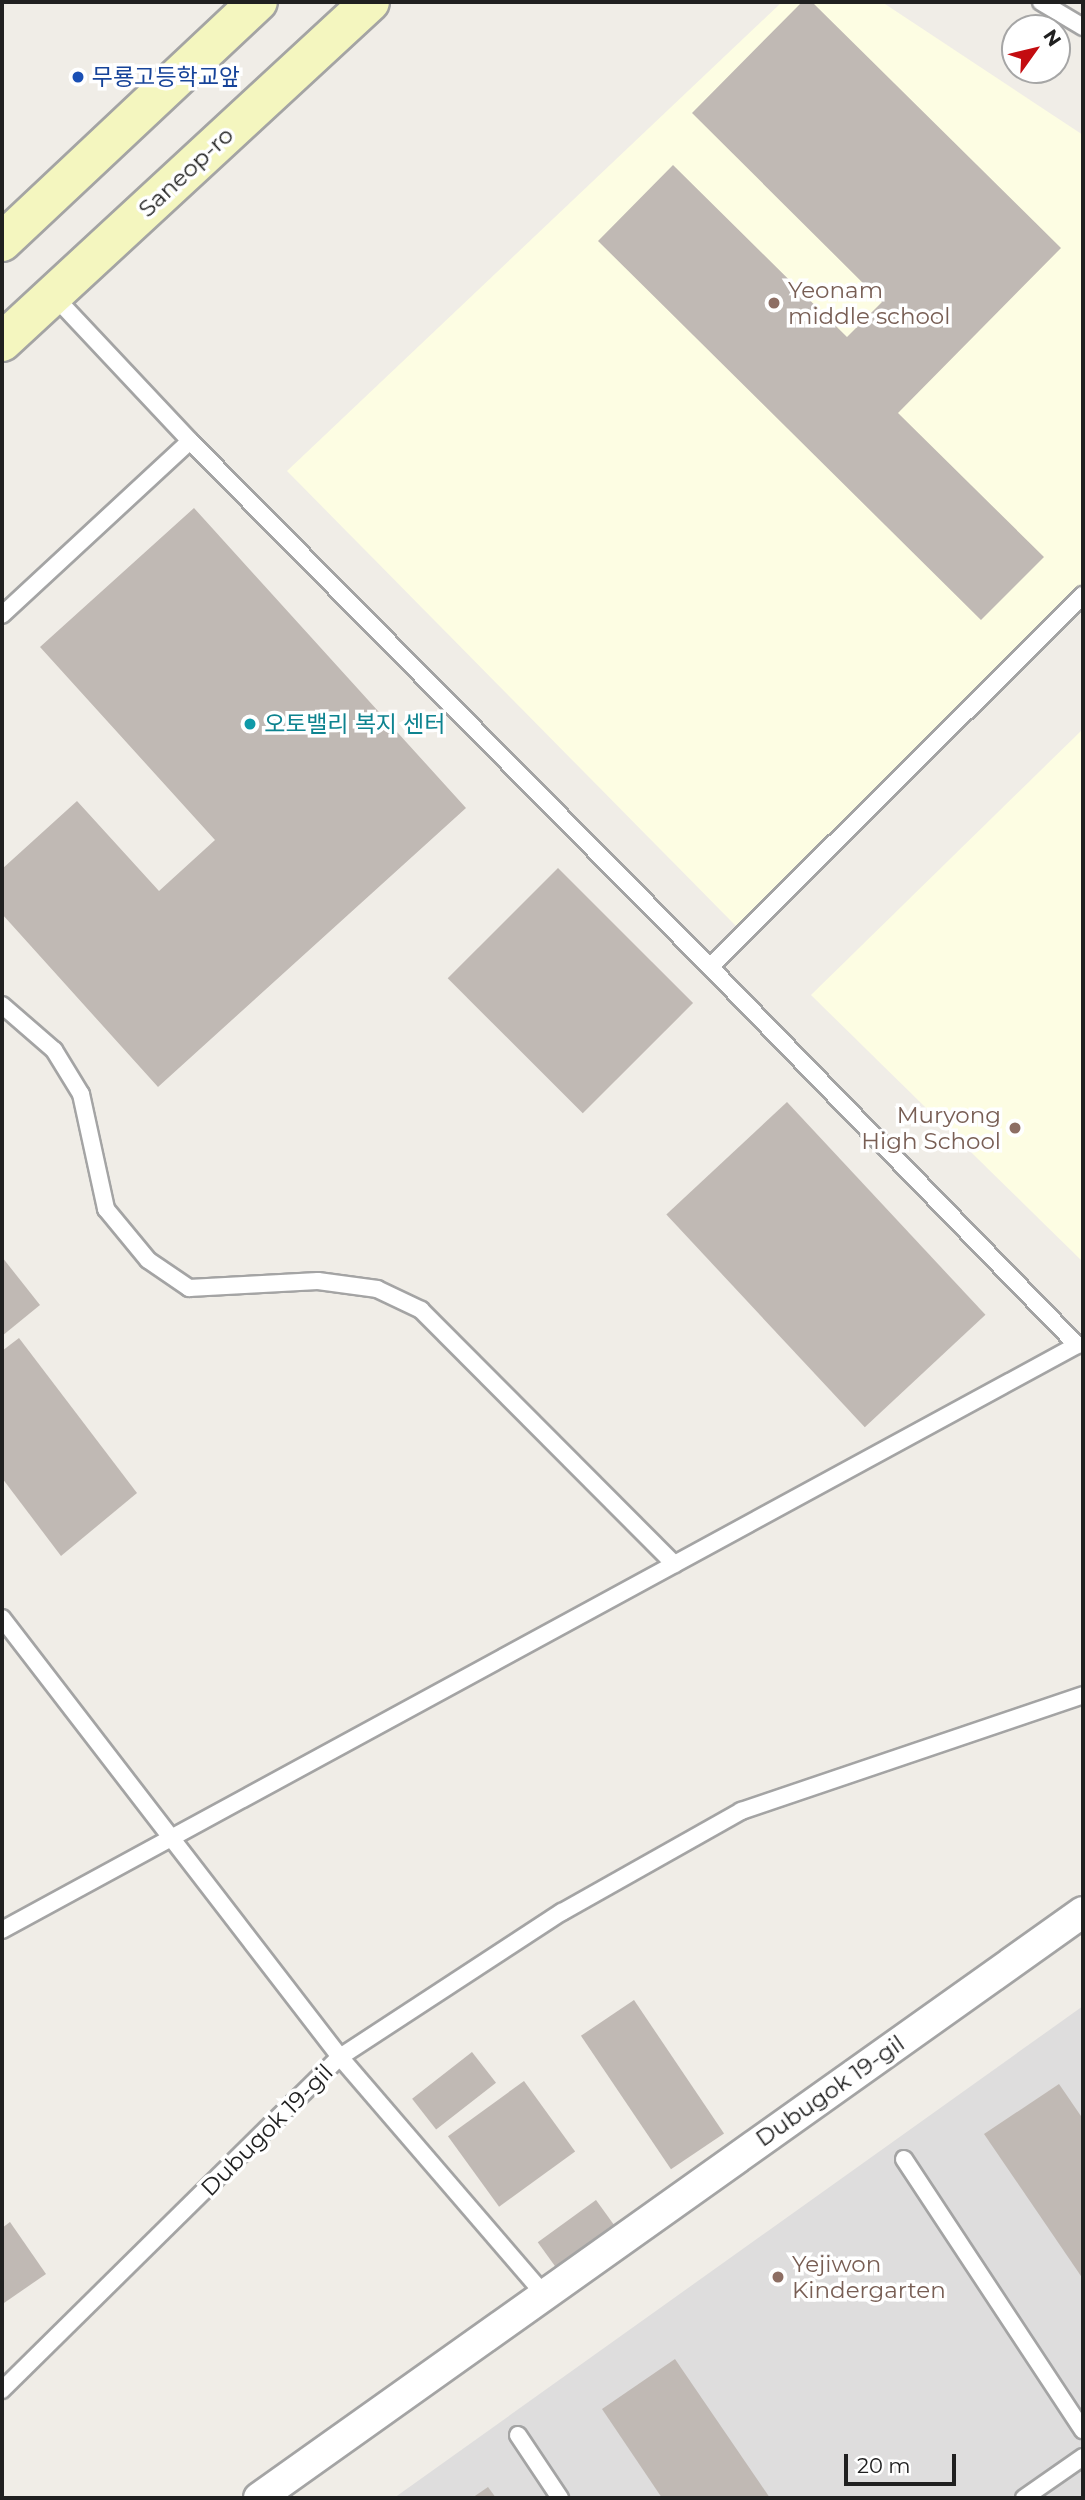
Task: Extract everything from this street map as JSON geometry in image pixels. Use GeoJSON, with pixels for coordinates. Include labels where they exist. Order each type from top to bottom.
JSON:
{"type":"FeatureCollection","features":[{"type":"Feature","properties":{"kind":"main road"},"geometry":{"type":"LineString","coordinates":[[2,243],[258,2]]}},
{"type":"Feature","properties":{"kind":"main road","name":"Saneop-ro"},"geometry":{"type":"LineString","coordinates":[[2,342],[370,2]]}},
{"type":"Feature","properties":{"kind":"street","name":"Dubugok 19-gil"},"geometry":{"type":"LineString","coordinates":[[258,2498],[543,2293],[1083,1913]]}},
{"type":"Feature","properties":{"kind":"lane"},"geometry":{"type":"LineString","coordinates":[[1041,2],[1083,27]]}},
{"type":"Feature","properties":{"kind":"lane"},"geometry":{"type":"LineString","coordinates":[[2,1930],[1077,1345],[710,967],[190,441],[53,295]]}},
{"type":"Feature","properties":{"kind":"lane"},"geometry":{"type":"LineString","coordinates":[[2,615],[190,441]]}},
{"type":"Feature","properties":{"kind":"lane"},"geometry":{"type":"LineString","coordinates":[[710,967],[1083,595]]}},
{"type":"Feature","properties":{"kind":"lane"},"geometry":{"type":"LineString","coordinates":[[2,1005],[54,1050],[80,1094],[106,1209],[148,1260],[189,1288],[248,1290],[318,1281],[377,1289],[421,1310],[674,1564]]}},
{"type":"Feature","properties":{"kind":"lane"},"geometry":{"type":"LineString","coordinates":[[2,1618],[174,1836],[340,2057],[562,1912],[741,1811],[1083,1695]]}},
{"type":"Feature","properties":{"kind":"lane","name":"Dubugok 19-gil"},"geometry":{"type":"LineString","coordinates":[[2,2390],[340,2057],[543,2293]]}},
{"type":"Feature","properties":{"kind":"lane"},"geometry":{"type":"LineString","coordinates":[[904,2159],[1083,2430]]}},
{"type":"Feature","properties":{"kind":"lane"},"geometry":{"type":"LineString","coordinates":[[518,2435],[560,2498]]}},
{"type":"Feature","properties":{"kind":"lane"},"geometry":{"type":"LineString","coordinates":[[1024,2498],[1083,2457]]}},
{"type":"Feature","properties":{"kind":"shaded area","name":"Yeonam middle school"},"geometry":{"type":"Polygon","coordinates":[[[782,2],[882,2],[1001,81],[1001,84],[1006,84],[1083,135],[1083,594],[736,926],[287,471],[782,2]]]}},
{"type":"Feature","properties":{"kind":"shaded area","name":"Muryong High School"},"geometry":{"type":"Polygon","coordinates":[[[1083,729],[1083,1262],[811,995],[1083,729]]]}},
{"type":"Feature","properties":{"kind":"shaded area"},"geometry":{"type":"Polygon","coordinates":[[[1083,2006],[1083,2498],[394,2498],[1083,2006]]]}},
{"type":"Feature","properties":{"kind":"building"},"geometry":{"type":"Polygon","coordinates":[[[802,2],[812,2],[1061,248],[898,413],[1044,557],[981,620],[598,241],[673,165],[847,337],[882,302],[692,113],[802,2]]]}},
{"type":"Feature","properties":{"kind":"building","name":"오토밸리 복지 센터"},"geometry":{"type":"Polygon","coordinates":[[[194,508],[466,808],[158,1087],[2,914],[2,869],[77,801],[159,891],[215,840],[40,647],[194,508]]]}},
{"type":"Feature","properties":{"kind":"building"},"geometry":{"type":"Polygon","coordinates":[[[558,868],[693,1003],[583,1113],[448,978],[558,868]]]}},
{"type":"Feature","properties":{"kind":"building"},"geometry":{"type":"Polygon","coordinates":[[[787,1102],[985,1315],[865,1427],[666,1215],[787,1102]]]}},
{"type":"Feature","properties":{"kind":"building"},"geometry":{"type":"Polygon","coordinates":[[[2,1257],[40,1305],[2,1336],[2,1257]]]}},
{"type":"Feature","properties":{"kind":"building"},"geometry":{"type":"Polygon","coordinates":[[[19,1338],[137,1493],[61,1556],[2,1478],[2,1351],[19,1338]]]}},
{"type":"Feature","properties":{"kind":"building"},"geometry":{"type":"Polygon","coordinates":[[[634,2000],[724,2133],[671,2169],[581,2036],[634,2000]]]}},
{"type":"Feature","properties":{"kind":"building"},"geometry":{"type":"Polygon","coordinates":[[[472,2052],[496,2083],[436,2130],[412,2099],[472,2052]]]}},
{"type":"Feature","properties":{"kind":"building"},"geometry":{"type":"Polygon","coordinates":[[[524,2081],[575,2151],[499,2207],[448,2136],[524,2081]]]}},
{"type":"Feature","properties":{"kind":"building"},"geometry":{"type":"Polygon","coordinates":[[[1059,2084],[1083,2119],[1083,2279],[984,2134],[1059,2084]]]}},
{"type":"Feature","properties":{"kind":"building"},"geometry":{"type":"Polygon","coordinates":[[[596,2200],[615,2226],[557,2268],[538,2242],[596,2200]]]}},
{"type":"Feature","properties":{"kind":"building"},"geometry":{"type":"Polygon","coordinates":[[[10,2222],[46,2274],[4,2303],[2,2228],[10,2222]]]}},
{"type":"Feature","properties":{"kind":"building"},"geometry":{"type":"Polygon","coordinates":[[[675,2359],[770,2498],[662,2498],[602,2409],[675,2359]]]}},
{"type":"Feature","properties":{"kind":"building"},"geometry":{"type":"Polygon","coordinates":[[[488,2487],[496,2498],[472,2498],[488,2487]]]}},
{"type":"Feature","properties":{"kind":"place","name":"무룡고등학교앞"},"geometry":{"type":"Point","coordinates":[78,77]}},
{"type":"Feature","properties":{"kind":"place","name":"Yeonam middle school"},"geometry":{"type":"Point","coordinates":[774,303]}},
{"type":"Feature","properties":{"kind":"place","name":"오토밸리 복지 센터"},"geometry":{"type":"Point","coordinates":[250,724]}},
{"type":"Feature","properties":{"kind":"place","name":"Muryong High School"},"geometry":{"type":"Point","coordinates":[1015,1128]}},
{"type":"Feature","properties":{"kind":"place","name":"Yejiwon Kindergarten"},"geometry":{"type":"Point","coordinates":[778,2277]}}]}
